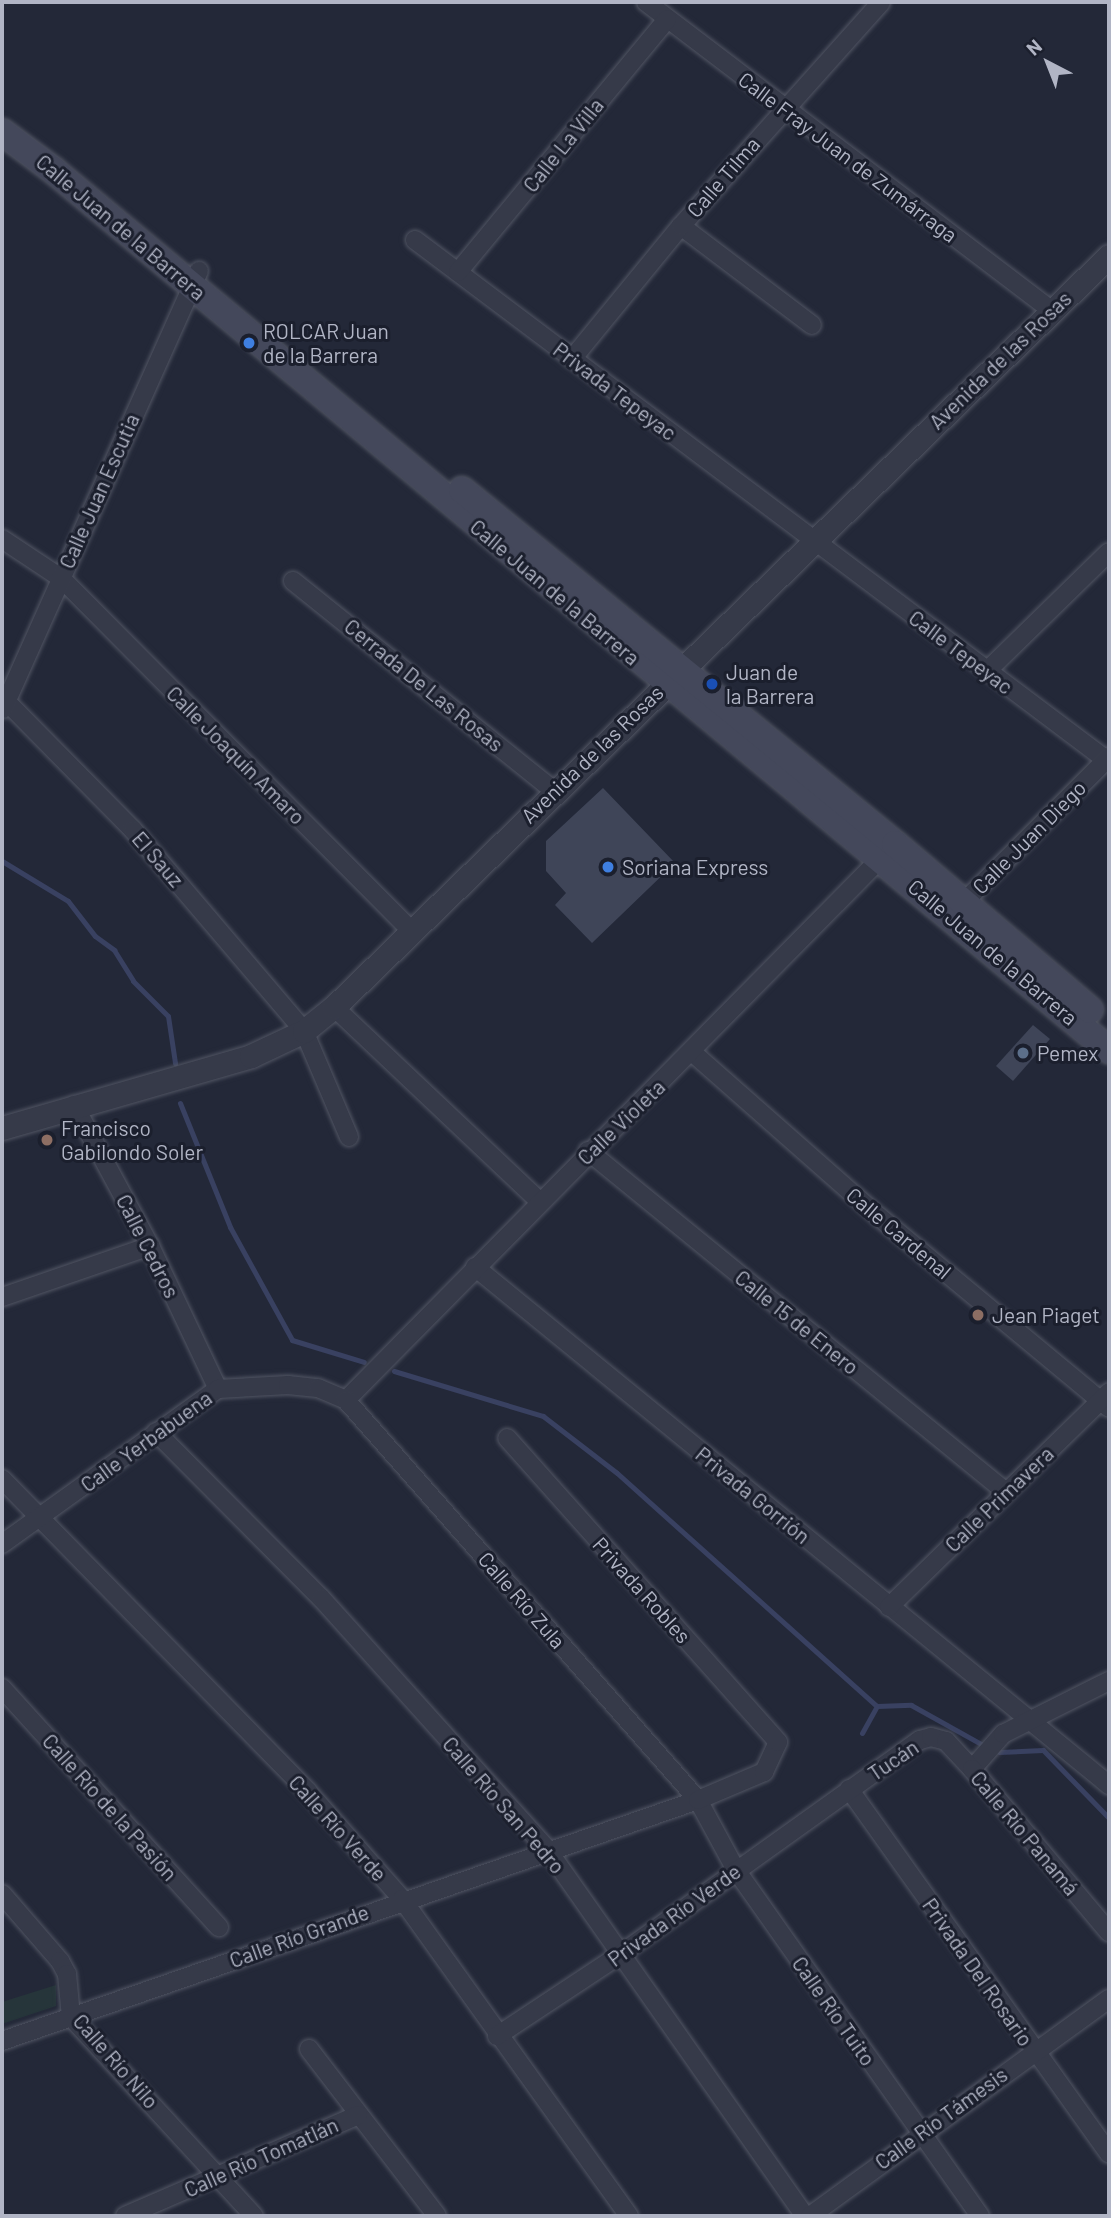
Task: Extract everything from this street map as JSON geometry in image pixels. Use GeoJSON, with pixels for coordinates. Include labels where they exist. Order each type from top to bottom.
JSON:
{"type":"FeatureCollection","features":[{"type":"Feature","properties":{"kind":"main road","name":"Calle Juan de la Barrera"},"geometry":{"type":"LineString","coordinates":[[2,115],[672,676],[888,851],[1064,1001],[1109,1050]]}},
{"type":"Feature","properties":{"kind":"main road","name":"Calle Juan de la Barrera"},"geometry":{"type":"LineString","coordinates":[[2,132],[195,278]]}},
{"type":"Feature","properties":{"kind":"main road","name":"Calle Juan de la Barrera"},"geometry":{"type":"LineString","coordinates":[[1064,1001],[1109,1026]]}},
{"type":"Feature","properties":{"kind":"street","name":"Calle Fray Juan de Zumárraga"},"geometry":{"type":"LineString","coordinates":[[646,2],[783,110],[1051,310]]}},
{"type":"Feature","properties":{"kind":"street","name":"Calle Tilma"},"geometry":{"type":"LineString","coordinates":[[572,359],[681,226],[881,2]]}},
{"type":"Feature","properties":{"kind":"street","name":"Calle La Villa"},"geometry":{"type":"LineString","coordinates":[[458,272],[667,19]]}},
{"type":"Feature","properties":{"kind":"street"},"geometry":{"type":"LineString","coordinates":[[681,226],[812,325]]}},
{"type":"Feature","properties":{"kind":"street","name":"Privada Tepeyac"},"geometry":{"type":"LineString","coordinates":[[415,240],[814,542]]}},
{"type":"Feature","properties":{"kind":"street","name":"Avenida de las Rosas"},"geometry":{"type":"LineString","coordinates":[[2,1128],[251,1056],[304,1031],[334,1007],[553,790],[1109,256]]}},
{"type":"Feature","properties":{"kind":"street","name":"Calle Juan Escutia"},"geometry":{"type":"LineString","coordinates":[[4,703],[195,278]]}},
{"type":"Feature","properties":{"kind":"street","name":"Calle Joaquín Amaro"},"geometry":{"type":"LineString","coordinates":[[2,539],[61,578],[411,931]]}},
{"type":"Feature","properties":{"kind":"street","name":"Calle Tepeyac"},"geometry":{"type":"LineString","coordinates":[[814,542],[1108,760]]}},
{"type":"Feature","properties":{"kind":"street"},"geometry":{"type":"LineString","coordinates":[[987,671],[1109,552]]}},
{"type":"Feature","properties":{"kind":"street","name":"Cerrada De Las Rosas"},"geometry":{"type":"LineString","coordinates":[[292,581],[553,790]]}},
{"type":"Feature","properties":{"kind":"street","name":"El Sauz"},"geometry":{"type":"LineString","coordinates":[[4,703],[133,830],[304,1031],[349,1137]]}},
{"type":"Feature","properties":{"kind":"street","name":"Calle Juan Diego"},"geometry":{"type":"LineString","coordinates":[[956,910],[1108,760]]}},
{"type":"Feature","properties":{"kind":"street","name":"Calle Violeta"},"geometry":{"type":"LineString","coordinates":[[346,1400],[588,1151],[693,1053],[888,851]]}},
{"type":"Feature","properties":{"kind":"street"},"geometry":{"type":"LineString","coordinates":[[334,1007],[540,1202]]}},
{"type":"Feature","properties":{"kind":"street","name":"Calle Cardenal"},"geometry":{"type":"LineString","coordinates":[[693,1053],[878,1216],[1106,1400]]}},
{"type":"Feature","properties":{"kind":"street","name":"Calle Cedros"},"geometry":{"type":"LineString","coordinates":[[74,1105],[150,1246],[218,1389]]}},
{"type":"Feature","properties":{"kind":"street","name":"Calle 15 de Enero"},"geometry":{"type":"LineString","coordinates":[[588,1151],[1006,1492]]}},
{"type":"Feature","properties":{"kind":"street"},"geometry":{"type":"LineString","coordinates":[[2,1297],[150,1246]]}},
{"type":"Feature","properties":{"kind":"street","name":"Privada Gorrión"},"geometry":{"type":"LineString","coordinates":[[475,1267],[1109,1785]]}},
{"type":"Feature","properties":{"kind":"street","name":"Calle Yerbabuena"},"geometry":{"type":"LineString","coordinates":[[2,1544],[42,1518],[218,1389],[288,1385],[318,1388],[346,1400]]}},
{"type":"Feature","properties":{"kind":"street","name":"Calle Río Zula"},"geometry":{"type":"LineString","coordinates":[[346,1400],[698,1800]]}},
{"type":"Feature","properties":{"kind":"street","name":"Calle Primavera"},"geometry":{"type":"LineString","coordinates":[[889,1607],[1006,1492],[1106,1400]]}},
{"type":"Feature","properties":{"kind":"street","name":"Calle Río San Pedro"},"geometry":{"type":"LineString","coordinates":[[156,1432],[321,1598],[547,1849],[618,1956],[808,2216]]}},
{"type":"Feature","properties":{"kind":"street","name":"Privada Robles"},"geometry":{"type":"LineString","coordinates":[[507,1438],[778,1742]]}},
{"type":"Feature","properties":{"kind":"street","name":"Calle Río Verde"},"geometry":{"type":"LineString","coordinates":[[2,1479],[308,1792],[402,1899],[497,2036],[629,2216]]}},
{"type":"Feature","properties":{"kind":"street"},"geometry":{"type":"LineString","coordinates":[[972,1769],[998,1738],[1109,1681]]}},
{"type":"Feature","properties":{"kind":"street","name":"Calle Río de la Pasión"},"geometry":{"type":"LineString","coordinates":[[2,1688],[219,1927]]}},
{"type":"Feature","properties":{"kind":"street","name":"Calle Río Panamá"},"geometry":{"type":"LineString","coordinates":[[938,1737],[972,1769],[1109,1933]]}},
{"type":"Feature","properties":{"kind":"street","name":"Tucán"},"geometry":{"type":"LineString","coordinates":[[849,1789],[920,1740],[938,1737]]}},
{"type":"Feature","properties":{"kind":"street","name":"Calle Río Grande"},"geometry":{"type":"LineString","coordinates":[[2,2041],[402,1899],[698,1800],[764,1772],[778,1742]]}},
{"type":"Feature","properties":{"kind":"street","name":"Privada Río Verde"},"geometry":{"type":"LineString","coordinates":[[497,2036],[618,1956],[849,1789]]}},
{"type":"Feature","properties":{"kind":"street","name":"Privada Del Rosario"},"geometry":{"type":"LineString","coordinates":[[849,1789],[1109,2154]]}},
{"type":"Feature","properties":{"kind":"street","name":"Calle Río Tuito"},"geometry":{"type":"LineString","coordinates":[[698,1800],[736,1870],[919,2134],[980,2216]]}},
{"type":"Feature","properties":{"kind":"street","name":"Calle Río Nilo"},"geometry":{"type":"LineString","coordinates":[[2,1894],[60,1961],[67,1974],[71,2017],[254,2216]]}},
{"type":"Feature","properties":{"kind":"street","name":"Calle Río Támesis"},"geometry":{"type":"LineString","coordinates":[[808,2216],[1033,2050],[1109,1999]]}},
{"type":"Feature","properties":{"kind":"street"},"geometry":{"type":"LineString","coordinates":[[309,2049],[437,2216]]}},
{"type":"Feature","properties":{"kind":"street","name":"Calle Río Tomatlán"},"geometry":{"type":"LineString","coordinates":[[125,2216],[359,2115]]}},
{"type":"Feature","properties":{"kind":"shaded area"},"geometry":{"type":"Polygon","coordinates":[[[56,1985],[56,2006],[2,2024],[2,2002],[56,1985]]]}},
{"type":"Feature","properties":{"kind":"building","name":"Soriana Express"},"geometry":{"type":"Polygon","coordinates":[[[603,788],[675,863],[592,943],[555,905],[566,893],[546,871],[546,841],[603,788]]]}},
{"type":"Feature","properties":{"kind":"building","name":"Pemex"},"geometry":{"type":"Polygon","coordinates":[[[1033,1025],[1050,1039],[1013,1081],[996,1066],[1033,1025]]]}},
{"type":"Feature","properties":{"kind":"waterway"},"geometry":{"type":"LineString","coordinates":[[2,861],[68,901],[95,936],[114,950],[133,981],[168,1016],[175,1063]]}},
{"type":"Feature","properties":{"kind":"waterway"},"geometry":{"type":"LineString","coordinates":[[180,1103],[230,1227],[292,1340],[364,1362]]}},
{"type":"Feature","properties":{"kind":"waterway"},"geometry":{"type":"LineString","coordinates":[[394,1371],[543,1416],[617,1473],[877,1706],[911,1705],[983,1745]]}},
{"type":"Feature","properties":{"kind":"waterway"},"geometry":{"type":"LineString","coordinates":[[862,1733],[877,1706]]}},
{"type":"Feature","properties":{"kind":"waterway"},"geometry":{"type":"LineString","coordinates":[[999,1752],[1043,1750],[1109,1818]]}},
{"type":"Feature","properties":{"kind":"place","name":"ROLCAR Juan de la Barrera"},"geometry":{"type":"Point","coordinates":[249,343]}},
{"type":"Feature","properties":{"kind":"place","name":"Juan de la Barrera"},"geometry":{"type":"Point","coordinates":[712,684]}},
{"type":"Feature","properties":{"kind":"place","name":"Soriana Express"},"geometry":{"type":"Point","coordinates":[608,867]}},
{"type":"Feature","properties":{"kind":"place","name":"Pemex"},"geometry":{"type":"Point","coordinates":[1023,1053]}},
{"type":"Feature","properties":{"kind":"place","name":"Francisco Gabilondo Soler"},"geometry":{"type":"Point","coordinates":[47,1140]}},
{"type":"Feature","properties":{"kind":"place","name":"Jean Piaget"},"geometry":{"type":"Point","coordinates":[978,1315]}}]}
